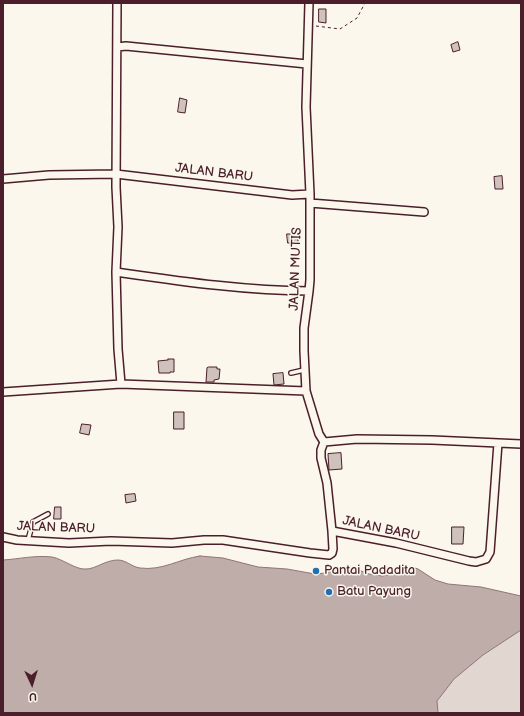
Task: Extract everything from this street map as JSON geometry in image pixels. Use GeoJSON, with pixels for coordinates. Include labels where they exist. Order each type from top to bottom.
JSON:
{"type":"FeatureCollection","features":[{"type":"Feature","properties":{"kind":"street"},"geometry":{"type":"LineString","coordinates":[[117,3],[116,174],[118,227],[116,272],[118,349],[121,384]]}},
{"type":"Feature","properties":{"kind":"street","name":"JALAN MUTIS"},"geometry":{"type":"LineString","coordinates":[[309,3],[306,113],[310,194],[310,291],[304,328],[304,370],[306,391],[319,434],[324,442]]}},
{"type":"Feature","properties":{"kind":"street"},"geometry":{"type":"LineString","coordinates":[[117,47],[126,46],[307,64]]}},
{"type":"Feature","properties":{"kind":"street","name":"JALAN BARU"},"geometry":{"type":"LineString","coordinates":[[3,179],[49,175],[116,174],[292,195],[310,194]]}},
{"type":"Feature","properties":{"kind":"street"},"geometry":{"type":"LineString","coordinates":[[310,203],[424,212]]}},
{"type":"Feature","properties":{"kind":"street"},"geometry":{"type":"LineString","coordinates":[[116,272],[176,281],[284,291],[310,291]]}},
{"type":"Feature","properties":{"kind":"street"},"geometry":{"type":"LineString","coordinates":[[3,392],[121,384],[306,391]]}},
{"type":"Feature","properties":{"kind":"street"},"geometry":{"type":"LineString","coordinates":[[332,531],[326,483],[321,458],[321,450],[324,442],[357,439],[432,440],[521,444]]}},
{"type":"Feature","properties":{"kind":"street","name":"JALAN BARU"},"geometry":{"type":"LineString","coordinates":[[3,537],[17,540],[69,543],[131,541],[162,543],[223,540],[330,555],[333,552],[332,531],[396,543],[476,562],[486,559],[490,552],[498,443]]}},
{"type":"Feature","properties":{"kind":"lane"},"geometry":{"type":"LineString","coordinates":[[291,373],[304,370]]}},
{"type":"Feature","properties":{"kind":"lane"},"geometry":{"type":"LineString","coordinates":[[28,540],[33,522],[48,514]]}},
{"type":"Feature","properties":{"kind":"path"},"geometry":{"type":"LineString","coordinates":[[309,26],[340,29],[357,18],[365,3]]}},
{"type":"Feature","properties":{"kind":"shaded area"},"geometry":{"type":"Polygon","coordinates":[[[200,556],[223,558],[258,567],[287,569],[315,574],[350,567],[369,574],[382,576],[412,567],[418,569],[435,580],[448,584],[481,587],[521,596],[521,630],[483,655],[454,679],[437,701],[438,713],[3,713],[3,560],[52,557],[78,568],[90,569],[109,561],[118,560],[140,568],[156,568],[200,556]]]}},
{"type":"Feature","properties":{"kind":"shaded area"},"geometry":{"type":"Polygon","coordinates":[[[521,630],[521,713],[438,713],[437,701],[454,679],[483,655],[521,630]]]}},
{"type":"Feature","properties":{"kind":"building"},"geometry":{"type":"Polygon","coordinates":[[[319,9],[326,9],[326,23],[319,22],[319,9]]]}},
{"type":"Feature","properties":{"kind":"building"},"geometry":{"type":"Polygon","coordinates":[[[458,42],[460,50],[453,52],[451,45],[458,42]]]}},
{"type":"Feature","properties":{"kind":"building"},"geometry":{"type":"Polygon","coordinates":[[[180,98],[187,100],[185,113],[178,112],[180,98]]]}},
{"type":"Feature","properties":{"kind":"building"},"geometry":{"type":"Polygon","coordinates":[[[502,176],[503,189],[495,189],[494,177],[502,176]]]}},
{"type":"Feature","properties":{"kind":"building"},"geometry":{"type":"Polygon","coordinates":[[[287,234],[298,234],[298,243],[288,243],[287,234]]]}},
{"type":"Feature","properties":{"kind":"building"},"geometry":{"type":"Polygon","coordinates":[[[174,359],[174,372],[159,373],[158,361],[174,359]]]}},
{"type":"Feature","properties":{"kind":"building"},"geometry":{"type":"Polygon","coordinates":[[[217,367],[217,369],[220,369],[219,379],[214,380],[214,382],[206,382],[207,368],[217,367]]]}},
{"type":"Feature","properties":{"kind":"building"},"geometry":{"type":"Polygon","coordinates":[[[283,373],[284,384],[274,385],[273,374],[283,373]]]}},
{"type":"Feature","properties":{"kind":"building"},"geometry":{"type":"Polygon","coordinates":[[[174,412],[184,412],[184,429],[174,429],[174,412]]]}},
{"type":"Feature","properties":{"kind":"building"},"geometry":{"type":"Polygon","coordinates":[[[82,424],[91,425],[89,435],[80,433],[82,424]]]}},
{"type":"Feature","properties":{"kind":"building"},"geometry":{"type":"Polygon","coordinates":[[[341,453],[342,469],[329,470],[328,454],[341,453]]]}},
{"type":"Feature","properties":{"kind":"building"},"geometry":{"type":"Polygon","coordinates":[[[135,494],[136,501],[126,503],[125,495],[135,494]]]}},
{"type":"Feature","properties":{"kind":"building"},"geometry":{"type":"Polygon","coordinates":[[[55,507],[61,507],[61,519],[54,519],[55,507]]]}},
{"type":"Feature","properties":{"kind":"building"},"geometry":{"type":"Polygon","coordinates":[[[452,527],[464,527],[463,544],[452,544],[452,527]]]}},
{"type":"Feature","properties":{"kind":"place","name":"Pantai Padadita"},"geometry":{"type":"Point","coordinates":[316,571]}},
{"type":"Feature","properties":{"kind":"place","name":"Batu Payung"},"geometry":{"type":"Point","coordinates":[329,592]}}]}
